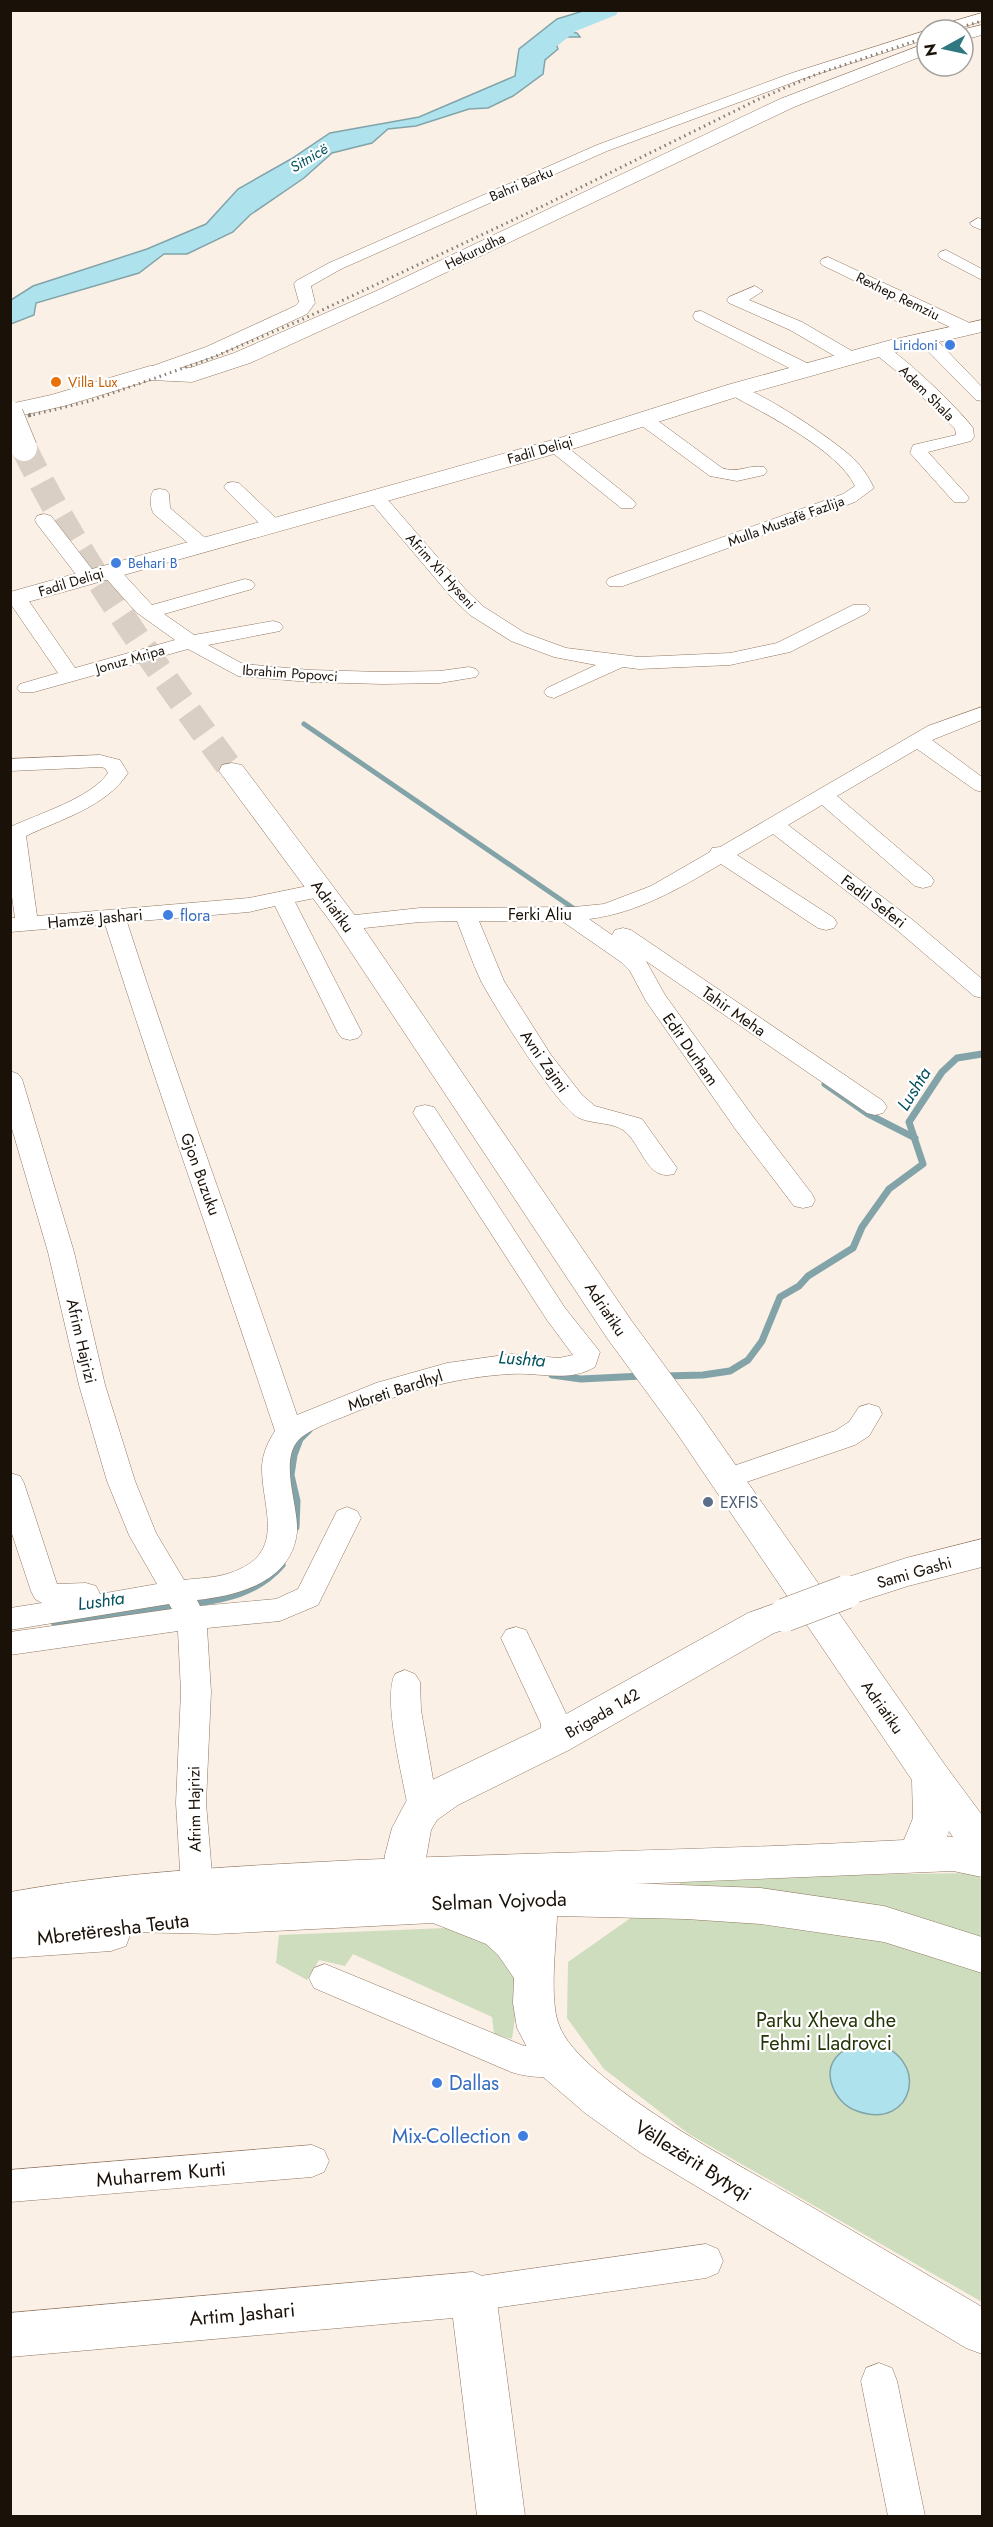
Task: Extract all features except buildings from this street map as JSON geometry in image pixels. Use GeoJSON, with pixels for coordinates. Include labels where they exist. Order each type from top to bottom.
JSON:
{"type":"FeatureCollection","features":[{"type":"Feature","properties":{"kind":"main road","name":"Hekurudha"},"geometry":{"type":"LineString","coordinates":[[10,412],[150,373],[192,375],[243,358],[381,296],[779,106],[915,53]]}},
{"type":"Feature","properties":{"kind":"main road","name":"Fadil Deliqi"},"geometry":{"type":"LineString","coordinates":[[14,599],[555,446],[735,390],[925,338],[975,327]]}},
{"type":"Feature","properties":{"kind":"main road"},"geometry":{"type":"LineString","coordinates":[[10,412],[24,447]]}},
{"type":"Feature","properties":{"kind":"main road","name":"Adriatiku"},"geometry":{"type":"LineString","coordinates":[[232,771],[346,922],[619,1329],[688,1424],[931,1776],[982,1845]]}},
{"type":"Feature","properties":{"kind":"main road","name":"Sami Gashi"},"geometry":{"type":"LineString","coordinates":[[846,1592],[906,1572],[980,1560]]}},
{"type":"Feature","properties":{"kind":"main road","name":"Brigada 142"},"geometry":{"type":"LineString","coordinates":[[423,1808],[444,1793],[555,1739],[761,1623],[846,1592]]}},
{"type":"Feature","properties":{"kind":"main road"},"geometry":{"type":"LineString","coordinates":[[916,1856],[928,1838],[933,1818],[935,1800],[931,1776]]}},
{"type":"Feature","properties":{"kind":"main road"},"geometry":{"type":"LineString","coordinates":[[402,1875],[412,1828],[423,1808]]}},
{"type":"Feature","properties":{"kind":"main road"},"geometry":{"type":"LineString","coordinates":[[10,1910],[97,1894],[206,1901],[402,1875],[953,1854],[982,1860]]}},
{"type":"Feature","properties":{"kind":"main road","name":"Selman Vojvoda"},"geometry":{"type":"LineString","coordinates":[[10,1914],[101,1912],[206,1901],[432,1904],[537,1899],[614,1899],[761,1906],[885,1924],[982,1955]]}},
{"type":"Feature","properties":{"kind":"main road","name":"Vëllezërit Bytyqi"},"geometry":{"type":"LineString","coordinates":[[537,1899],[534,2003],[538,2028],[557,2062],[600,2099],[656,2139],[982,2332]]}},
{"type":"Feature","properties":{"kind":"main road","name":"Mbretëresha Teuta"},"geometry":{"type":"LineString","coordinates":[[10,1940],[111,1933],[206,1901]]}},
{"type":"Feature","properties":{"kind":"main road"},"geometry":{"type":"LineString","coordinates":[[432,1904],[501,1931],[513,1942],[535,1975]]}},
{"type":"Feature","properties":{"kind":"main road"},"geometry":{"type":"LineString","coordinates":[[473,2294],[501,2517]]}},
{"type":"Feature","properties":{"kind":"main road","name":"Artim Jashari"},"geometry":{"type":"LineString","coordinates":[[10,2335],[473,2294]]}},
{"type":"Feature","properties":{"kind":"street","name":"Bahri Barku"},"geometry":{"type":"LineString","coordinates":[[150,373],[212,351],[301,310],[307,303],[302,284],[335,266],[602,148],[797,76],[915,38]]}},
{"type":"Feature","properties":{"kind":"street"},"geometry":{"type":"LineString","coordinates":[[946,255],[982,275]]}},
{"type":"Feature","properties":{"kind":"street","name":"Rexhep Remziu"},"geometry":{"type":"LineString","coordinates":[[828,262],[975,327]]}},
{"type":"Feature","properties":{"kind":"street"},"geometry":{"type":"LineString","coordinates":[[754,291],[735,300],[796,326],[851,358]]}},
{"type":"Feature","properties":{"kind":"street"},"geometry":{"type":"LineString","coordinates":[[701,316],[807,370]]}},
{"type":"Feature","properties":{"kind":"street"},"geometry":{"type":"LineString","coordinates":[[925,338],[982,396]]}},
{"type":"Feature","properties":{"kind":"street","name":"Adem Shala"},"geometry":{"type":"LineString","coordinates":[[880,350],[901,366],[964,428],[965,437],[919,449],[960,498]]}},
{"type":"Feature","properties":{"kind":"street","name":"Mulla Mustafë Fazlija"},"geometry":{"type":"LineString","coordinates":[[616,582],[849,498],[865,488],[858,474],[801,428],[735,390]]}},
{"type":"Feature","properties":{"kind":"street"},"geometry":{"type":"LineString","coordinates":[[644,419],[716,472],[727,477],[758,471]]}},
{"type":"Feature","properties":{"kind":"street"},"geometry":{"type":"LineString","coordinates":[[555,446],[627,504]]}},
{"type":"Feature","properties":{"kind":"street"},"geometry":{"type":"LineString","coordinates":[[233,487],[272,525]]}},
{"type":"Feature","properties":{"kind":"street"},"geometry":{"type":"LineString","coordinates":[[160,494],[161,510],[202,545]]}},
{"type":"Feature","properties":{"kind":"street","name":"Afrim Xh Hyseni"},"geometry":{"type":"LineString","coordinates":[[375,496],[459,594],[477,611],[518,637],[550,649],[585,658],[619,662],[678,663],[759,654],[783,648],[860,609]]}},
{"type":"Feature","properties":{"kind":"street","name":"Ibrahim Popovci"},"geometry":{"type":"LineString","coordinates":[[44,520],[99,574],[190,642],[238,670],[383,678],[440,677],[469,673]]}},
{"type":"Feature","properties":{"kind":"street"},"geometry":{"type":"LineString","coordinates":[[150,612],[245,585]]}},
{"type":"Feature","properties":{"kind":"street"},"geometry":{"type":"LineString","coordinates":[[14,599],[70,676]]}},
{"type":"Feature","properties":{"kind":"street","name":"Jonuz Mripa"},"geometry":{"type":"LineString","coordinates":[[27,688],[190,642],[273,627]]}},
{"type":"Feature","properties":{"kind":"street","name":"Afrim Xh Hyseni"},"geometry":{"type":"LineString","coordinates":[[554,692],[619,662]]}},
{"type":"Feature","properties":{"kind":"street","name":"Ferki Aliu"},"geometry":{"type":"LineString","coordinates":[[346,922],[420,915],[581,913],[642,899],[918,740],[952,722],[982,713]]}},
{"type":"Feature","properties":{"kind":"street"},"geometry":{"type":"LineString","coordinates":[[918,740],[982,786]]}},
{"type":"Feature","properties":{"kind":"street"},"geometry":{"type":"LineString","coordinates":[[10,765],[100,761],[113,764],[118,773],[116,779],[103,792],[13,833],[19,925]]}},
{"type":"Feature","properties":{"kind":"street"},"geometry":{"type":"LineString","coordinates":[[824,795],[922,881]]}},
{"type":"Feature","properties":{"kind":"street","name":"Fadil Seferi"},"geometry":{"type":"LineString","coordinates":[[772,823],[980,984]]}},
{"type":"Feature","properties":{"kind":"street"},"geometry":{"type":"LineString","coordinates":[[720,853],[826,923]]}},
{"type":"Feature","properties":{"kind":"street","name":"Hamzë Jashari"},"geometry":{"type":"LineString","coordinates":[[19,925],[249,905],[322,890]]}},
{"type":"Feature","properties":{"kind":"street"},"geometry":{"type":"LineString","coordinates":[[282,899],[350,1033]]}},
{"type":"Feature","properties":{"kind":"street","name":"Tahir Meha"},"geometry":{"type":"LineString","coordinates":[[581,913],[618,932],[875,1107]]}},
{"type":"Feature","properties":{"kind":"street","name":"Edit Durham"},"geometry":{"type":"LineString","coordinates":[[581,913],[640,968],[654,996],[745,1124],[803,1200]]}},
{"type":"Feature","properties":{"kind":"street","name":"Avni Zajmi"},"geometry":{"type":"LineString","coordinates":[[465,914],[479,942],[493,981],[555,1077],[574,1101],[587,1112],[624,1120],[633,1125],[665,1168]]}},
{"type":"Feature","properties":{"kind":"street","name":"Gjon Buzuku"},"geometry":{"type":"LineString","coordinates":[[114,916],[154,1042],[227,1246],[289,1432]]}},
{"type":"Feature","properties":{"kind":"street","name":"Afrim Hajrizi"},"geometry":{"type":"LineString","coordinates":[[10,1079],[61,1252],[92,1385],[121,1481],[143,1535],[185,1605],[196,1692],[191,1803],[206,1901]]}},
{"type":"Feature","properties":{"kind":"street","name":"Mbreti Bardhyl"},"geometry":{"type":"LineString","coordinates":[[289,1432],[344,1405],[412,1381],[480,1366],[520,1363],[560,1369],[578,1366],[586,1360],[587,1352],[581,1342],[556,1314],[425,1113]]}},
{"type":"Feature","properties":{"kind":"street"},"geometry":{"type":"LineString","coordinates":[[726,1479],[845,1438],[859,1430],[869,1414]]}},
{"type":"Feature","properties":{"kind":"street"},"geometry":{"type":"LineString","coordinates":[[10,1644],[185,1605],[228,1584],[247,1578],[270,1562],[278,1550],[283,1533],[276,1464],[282,1442],[289,1432]]}},
{"type":"Feature","properties":{"kind":"street"},"geometry":{"type":"LineString","coordinates":[[10,1483],[45,1591],[53,1596],[113,1592],[121,1594],[127,1602]]}},
{"type":"Feature","properties":{"kind":"street"},"geometry":{"type":"LineString","coordinates":[[10,1619],[127,1602],[280,1610],[308,1597],[347,1518]]}},
{"type":"Feature","properties":{"kind":"street"},"geometry":{"type":"LineString","coordinates":[[516,1638],[556,1724],[555,1739]]}},
{"type":"Feature","properties":{"kind":"street"},"geometry":{"type":"LineString","coordinates":[[405,1682],[406,1710],[423,1808]]}},
{"type":"Feature","properties":{"kind":"street"},"geometry":{"type":"LineString","coordinates":[[325,1978],[523,2061],[557,2062]]}},
{"type":"Feature","properties":{"kind":"street","name":"Muharrem Kurti"},"geometry":{"type":"LineString","coordinates":[[10,2186],[312,2161]]}},
{"type":"Feature","properties":{"kind":"street","name":"Artim Jashari"},"geometry":{"type":"LineString","coordinates":[[473,2294],[706,2261]]}},
{"type":"Feature","properties":{"kind":"street"},"geometry":{"type":"LineString","coordinates":[[879,2381],[908,2517]]}},
{"type":"Feature","properties":{"kind":"green space","name":"Parku Xheva dhe Fehmi Lladrovci"},"geometry":{"type":"Polygon","coordinates":[[[977,1873],[982,1881],[982,2302],[689,2134],[604,2069],[567,2018],[568,1962],[689,1877],[977,1873]]]}},
{"type":"Feature","properties":{"kind":"green space"},"geometry":{"type":"Polygon","coordinates":[[[470,1927],[515,1954],[519,1991],[512,2039],[494,2034],[492,2017],[353,1954],[345,1966],[319,1960],[307,1980],[276,1963],[279,1935],[470,1927]]]}},
{"type":"Feature","properties":{"kind":"water"},"geometry":{"type":"Polygon","coordinates":[[[583,11],[601,11],[595,13],[603,18],[579,23],[569,32],[577,33],[580,37],[554,37],[558,49],[545,60],[543,74],[513,96],[488,108],[469,109],[416,126],[388,129],[372,143],[332,153],[304,178],[250,215],[233,232],[187,254],[164,254],[139,273],[36,303],[34,315],[11,324],[11,300],[33,286],[147,249],[206,224],[238,189],[291,159],[330,133],[419,117],[515,76],[519,49],[557,19],[583,11]]]}},
{"type":"Feature","properties":{"kind":"water"},"geometry":{"type":"Polygon","coordinates":[[[871,2042],[891,2050],[903,2062],[909,2076],[909,2090],[903,2102],[892,2111],[877,2115],[857,2111],[845,2104],[834,2089],[830,2075],[834,2060],[846,2049],[871,2042]]]}},
{"type":"Feature","properties":{"kind":"waterway","name":"Sitnicë"},"geometry":{"type":"LineString","coordinates":[[549,41],[568,26],[608,10]]}},
{"type":"Feature","properties":{"kind":"waterway"},"geometry":{"type":"LineString","coordinates":[[304,724],[573,908]]}},
{"type":"Feature","properties":{"kind":"waterway","name":"Lushta"},"geometry":{"type":"LineString","coordinates":[[914,1138],[909,1122],[942,1072],[957,1058],[982,1054]]}},
{"type":"Feature","properties":{"kind":"waterway"},"geometry":{"type":"LineString","coordinates":[[825,1084],[868,1114],[914,1138]]}},
{"type":"Feature","properties":{"kind":"waterway","name":"Lushta"},"geometry":{"type":"LineString","coordinates":[[665,1376],[703,1375],[730,1371],[748,1360],[762,1341],[780,1297],[799,1286],[808,1276],[853,1248],[862,1227],[889,1189],[923,1164],[914,1138]]}},
{"type":"Feature","properties":{"kind":"waterway","name":"Lushta"},"geometry":{"type":"LineString","coordinates":[[552,1375],[581,1379],[642,1376]]}},
{"type":"Feature","properties":{"kind":"waterway","name":"Lushta"},"geometry":{"type":"LineString","coordinates":[[296,1527],[297,1501],[291,1475],[294,1455],[300,1439],[309,1430]]}},
{"type":"Feature","properties":{"kind":"waterway","name":"Lushta"},"geometry":{"type":"LineString","coordinates":[[191,1604],[241,1593],[263,1582],[282,1565]]}},
{"type":"Feature","properties":{"kind":"waterway","name":"Lushta"},"geometry":{"type":"LineString","coordinates":[[54,1622],[180,1606]]}},
{"type":"Feature","properties":{"kind":"tunnel"},"geometry":{"type":"LineString","coordinates":[[24,448],[46,491],[95,574],[175,693],[232,771]]}},
{"type":"Feature","properties":{"kind":"railway"},"geometry":{"type":"LineString","coordinates":[[975,23],[982,21]]}},
{"type":"Feature","properties":{"kind":"railway"},"geometry":{"type":"LineString","coordinates":[[28,416],[90,401],[209,359],[301,320],[547,204],[757,100],[817,74],[915,41]]}},
{"type":"Feature","properties":{"kind":"railway"},"geometry":{"type":"LineString","coordinates":[[10,420],[34,414]]}},
{"type":"Feature","properties":{"kind":"place","name":"Liridoni"},"geometry":{"type":"Point","coordinates":[950,345]}},
{"type":"Feature","properties":{"kind":"place","name":"Villa Lux"},"geometry":{"type":"Point","coordinates":[56,382]}},
{"type":"Feature","properties":{"kind":"place","name":"Behari B"},"geometry":{"type":"Point","coordinates":[116,563]}},
{"type":"Feature","properties":{"kind":"place","name":"flora"},"geometry":{"type":"Point","coordinates":[168,915]}},
{"type":"Feature","properties":{"kind":"place","name":"EXFIS"},"geometry":{"type":"Point","coordinates":[708,1502]}},
{"type":"Feature","properties":{"kind":"place","name":"Dallas"},"geometry":{"type":"Point","coordinates":[437,2083]}},
{"type":"Feature","properties":{"kind":"place","name":"Mix-Collection"},"geometry":{"type":"Point","coordinates":[523,2136]}}]}
